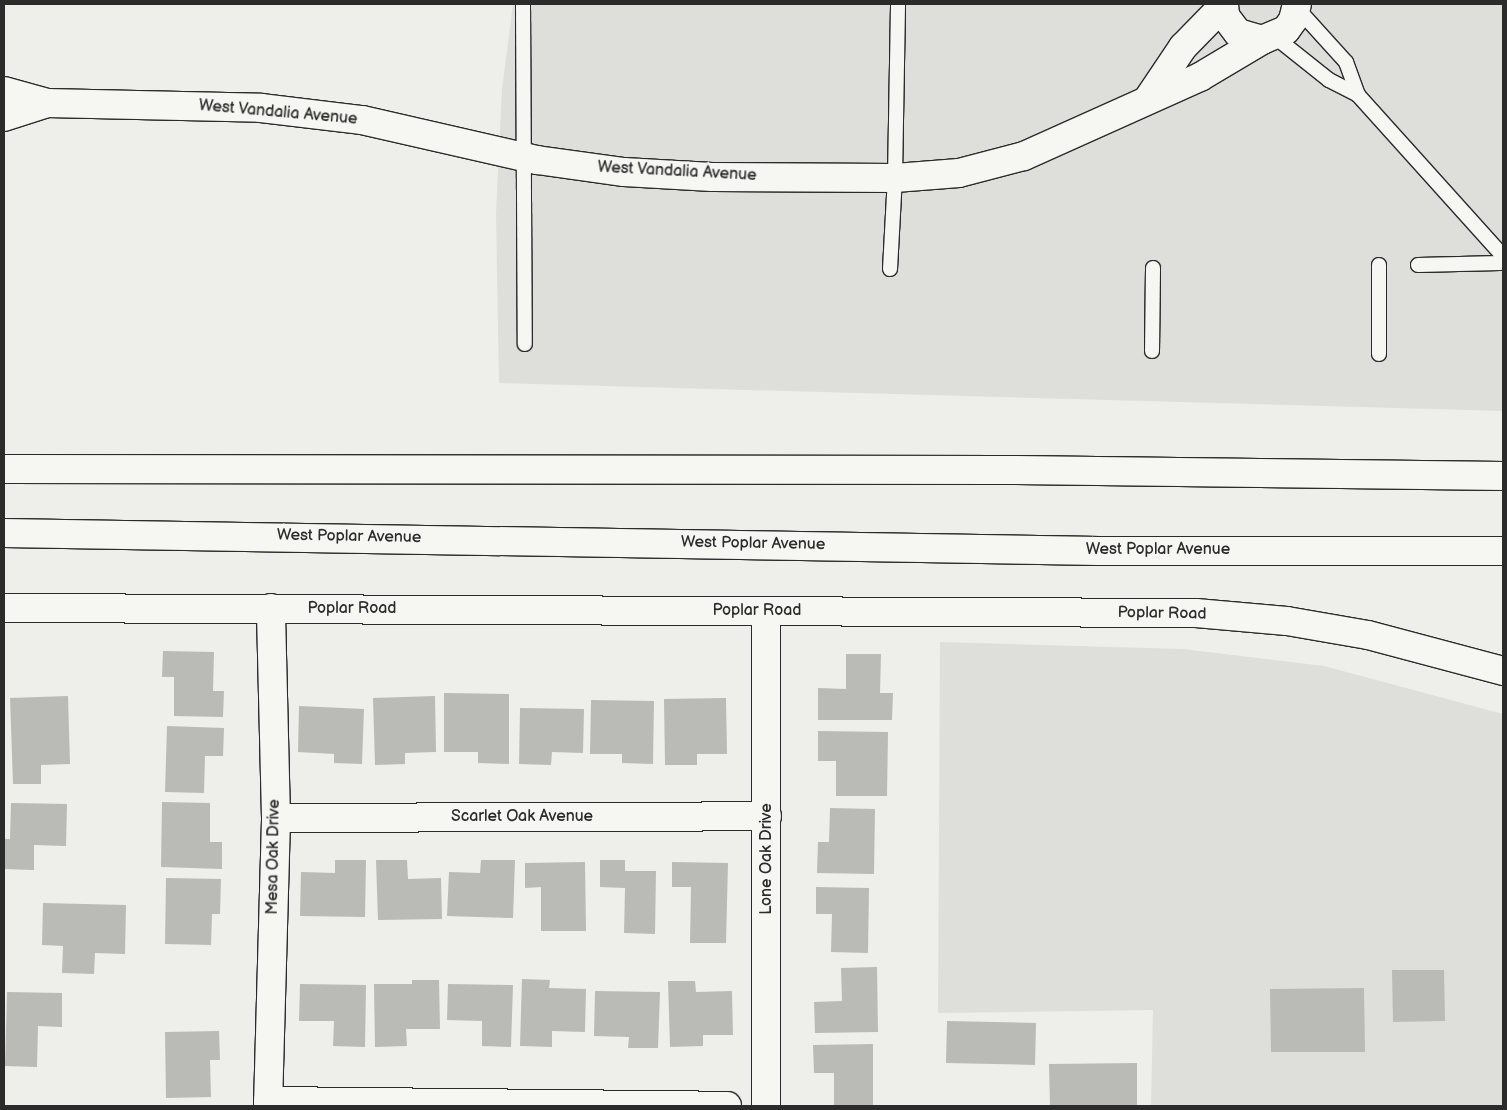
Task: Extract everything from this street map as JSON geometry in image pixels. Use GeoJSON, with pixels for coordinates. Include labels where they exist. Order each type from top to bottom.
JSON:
{"type":"FeatureCollection","features":[{"type":"Feature","properties":{"kind":"street"},"geometry":{"type":"LineString","coordinates":[[1224,5],[1226,16],[1238,33],[1269,39]]}},
{"type":"Feature","properties":{"kind":"street"},"geometry":{"type":"LineString","coordinates":[[1148,99],[1183,47],[1224,5]]}},
{"type":"Feature","properties":{"kind":"street","name":"West Vandalia Avenue"},"geometry":{"type":"LineString","coordinates":[[4,91],[47,103],[169,104],[270,109],[362,120],[523,156],[634,173],[712,177],[895,178],[959,173],[1024,156],[1200,77],[1269,39],[1290,25],[1297,6]]}},
{"type":"Feature","properties":{"kind":"street","name":"West Vandalia Avenue"},"geometry":{"type":"LineString","coordinates":[[4,117],[47,103]]}},
{"type":"Feature","properties":{"kind":"street"},"geometry":{"type":"LineString","coordinates":[[4,469],[1016,470],[1503,476]]}},
{"type":"Feature","properties":{"kind":"street","name":"West Poplar Avenue"},"geometry":{"type":"LineString","coordinates":[[4,533],[1108,551],[1503,551]]}},
{"type":"Feature","properties":{"kind":"street","name":"Poplar Road"},"geometry":{"type":"LineString","coordinates":[[4,608],[1196,613],[1288,621],[1368,635],[1503,670]]}},
{"type":"Feature","properties":{"kind":"street","name":"Mesa Oak Drive"},"geometry":{"type":"LineString","coordinates":[[268,1104],[276,818],[271,608]]}},
{"type":"Feature","properties":{"kind":"street","name":"Lone Oak Drive"},"geometry":{"type":"LineString","coordinates":[[766,612],[766,1106]]}},
{"type":"Feature","properties":{"kind":"street","name":"Scarlet Oak Avenue"},"geometry":{"type":"LineString","coordinates":[[276,818],[767,816]]}},
{"type":"Feature","properties":{"kind":"street"},"geometry":{"type":"LineString","coordinates":[[268,1104],[727,1106]]}},
{"type":"Feature","properties":{"kind":"lane"},"geometry":{"type":"LineString","coordinates":[[523,4],[526,344]]}},
{"type":"Feature","properties":{"kind":"lane"},"geometry":{"type":"LineString","coordinates":[[890,269],[895,178],[898,4]]}},
{"type":"Feature","properties":{"kind":"lane"},"geometry":{"type":"LineString","coordinates":[[1297,6],[1346,62],[1358,95]]}},
{"type":"Feature","properties":{"kind":"lane"},"geometry":{"type":"LineString","coordinates":[[1269,39],[1329,80],[1358,95],[1503,257],[1500,263],[1418,265]]}},
{"type":"Feature","properties":{"kind":"lane"},"geometry":{"type":"LineString","coordinates":[[1378,265],[1379,354]]}},
{"type":"Feature","properties":{"kind":"lane"},"geometry":{"type":"LineString","coordinates":[[1152,352],[1153,268]]}},
{"type":"Feature","properties":{"kind":"shaded area"},"geometry":{"type":"Polygon","coordinates":[[[513,4],[1503,4],[1503,411],[499,383],[496,214],[502,89],[513,4]]]}},
{"type":"Feature","properties":{"kind":"shaded area"},"geometry":{"type":"Polygon","coordinates":[[[940,642],[1183,649],[1324,666],[1503,714],[1503,1106],[1151,1106],[1153,1010],[938,1013],[940,642]]]}},
{"type":"Feature","properties":{"kind":"building"},"geometry":{"type":"Polygon","coordinates":[[[163,651],[214,652],[213,691],[224,691],[223,717],[174,716],[174,677],[162,677],[163,651]]]}},
{"type":"Feature","properties":{"kind":"building"},"geometry":{"type":"Polygon","coordinates":[[[846,654],[881,654],[880,693],[893,693],[892,720],[818,720],[818,688],[846,689],[846,654]]]}},
{"type":"Feature","properties":{"kind":"building"},"geometry":{"type":"Polygon","coordinates":[[[444,693],[509,694],[509,764],[478,763],[478,752],[444,752],[444,693]]]}},
{"type":"Feature","properties":{"kind":"building"},"geometry":{"type":"Polygon","coordinates":[[[68,696],[70,764],[41,765],[41,784],[13,784],[10,698],[68,696]]]}},
{"type":"Feature","properties":{"kind":"building"},"geometry":{"type":"Polygon","coordinates":[[[435,696],[436,752],[405,753],[405,764],[375,765],[373,698],[435,696]]]}},
{"type":"Feature","properties":{"kind":"building"},"geometry":{"type":"Polygon","coordinates":[[[726,698],[727,754],[697,754],[697,765],[665,765],[664,699],[726,698]]]}},
{"type":"Feature","properties":{"kind":"building"},"geometry":{"type":"Polygon","coordinates":[[[591,700],[654,701],[653,764],[622,763],[622,754],[590,754],[591,700]]]}},
{"type":"Feature","properties":{"kind":"building"},"geometry":{"type":"Polygon","coordinates":[[[299,706],[364,709],[362,764],[334,763],[334,754],[298,752],[299,706]]]}},
{"type":"Feature","properties":{"kind":"building"},"geometry":{"type":"Polygon","coordinates":[[[520,708],[584,709],[583,753],[552,752],[551,765],[519,764],[520,708]]]}},
{"type":"Feature","properties":{"kind":"building"},"geometry":{"type":"Polygon","coordinates":[[[167,726],[224,728],[223,756],[205,756],[204,793],[165,792],[167,726]]]}},
{"type":"Feature","properties":{"kind":"building"},"geometry":{"type":"Polygon","coordinates":[[[818,731],[888,732],[887,796],[836,796],[836,761],[818,761],[818,731]]]}},
{"type":"Feature","properties":{"kind":"building"},"geometry":{"type":"Polygon","coordinates":[[[162,802],[210,803],[210,842],[222,842],[222,869],[161,867],[162,802]]]}},
{"type":"Feature","properties":{"kind":"building"},"geometry":{"type":"Polygon","coordinates":[[[11,803],[67,804],[66,846],[34,845],[34,870],[4,869],[4,839],[10,839],[11,803]]]}},
{"type":"Feature","properties":{"kind":"building"},"geometry":{"type":"Polygon","coordinates":[[[830,808],[875,809],[874,874],[817,873],[818,842],[829,842],[830,808]]]}},
{"type":"Feature","properties":{"kind":"building"},"geometry":{"type":"Polygon","coordinates":[[[335,860],[366,860],[365,917],[300,916],[301,872],[335,873],[335,860]]]}},
{"type":"Feature","properties":{"kind":"building"},"geometry":{"type":"Polygon","coordinates":[[[376,860],[407,860],[408,879],[441,878],[442,919],[378,920],[376,860]]]}},
{"type":"Feature","properties":{"kind":"building"},"geometry":{"type":"Polygon","coordinates":[[[481,860],[515,860],[513,918],[447,916],[449,872],[480,873],[481,860]]]}},
{"type":"Feature","properties":{"kind":"building"},"geometry":{"type":"Polygon","coordinates":[[[600,860],[625,860],[625,871],[656,871],[655,934],[624,933],[625,888],[600,887],[600,860]]]}},
{"type":"Feature","properties":{"kind":"building"},"geometry":{"type":"Polygon","coordinates":[[[585,862],[586,931],[541,931],[541,887],[525,888],[525,863],[585,862]]]}},
{"type":"Feature","properties":{"kind":"building"},"geometry":{"type":"Polygon","coordinates":[[[672,862],[728,863],[726,943],[690,943],[691,887],[672,887],[672,862]]]}},
{"type":"Feature","properties":{"kind":"building"},"geometry":{"type":"Polygon","coordinates":[[[166,878],[221,879],[220,914],[212,914],[211,945],[165,944],[166,878]]]}},
{"type":"Feature","properties":{"kind":"building"},"geometry":{"type":"Polygon","coordinates":[[[816,887],[869,888],[868,953],[831,952],[832,914],[816,914],[816,887]]]}},
{"type":"Feature","properties":{"kind":"building"},"geometry":{"type":"Polygon","coordinates":[[[43,903],[126,905],[125,954],[95,953],[94,974],[62,973],[63,946],[42,945],[43,903]]]}},
{"type":"Feature","properties":{"kind":"building"},"geometry":{"type":"Polygon","coordinates":[[[877,967],[878,1032],[815,1033],[814,1002],[842,1001],[841,968],[877,967]]]}},
{"type":"Feature","properties":{"kind":"building"},"geometry":{"type":"Polygon","coordinates":[[[1392,970],[1444,970],[1445,1021],[1393,1022],[1392,970]]]}},
{"type":"Feature","properties":{"kind":"building"},"geometry":{"type":"Polygon","coordinates":[[[522,979],[550,980],[549,988],[586,989],[585,1032],[552,1031],[552,1047],[520,1046],[522,979]]]}},
{"type":"Feature","properties":{"kind":"building"},"geometry":{"type":"Polygon","coordinates":[[[412,980],[439,980],[440,1029],[406,1029],[407,1046],[375,1047],[374,984],[412,984],[412,980]]]}},
{"type":"Feature","properties":{"kind":"building"},"geometry":{"type":"Polygon","coordinates":[[[668,981],[695,981],[696,992],[732,991],[733,1035],[703,1035],[703,1046],[670,1047],[668,981]]]}},
{"type":"Feature","properties":{"kind":"building"},"geometry":{"type":"Polygon","coordinates":[[[300,984],[366,985],[365,1047],[333,1046],[334,1021],[299,1021],[300,984]]]}},
{"type":"Feature","properties":{"kind":"building"},"geometry":{"type":"Polygon","coordinates":[[[448,984],[513,985],[511,1047],[482,1046],[482,1021],[447,1020],[448,984]]]}},
{"type":"Feature","properties":{"kind":"building"},"geometry":{"type":"Polygon","coordinates":[[[1364,988],[1365,1052],[1271,1052],[1270,989],[1364,988]]]}},
{"type":"Feature","properties":{"kind":"building"},"geometry":{"type":"Polygon","coordinates":[[[595,991],[660,992],[658,1048],[628,1048],[629,1037],[594,1036],[595,991]]]}},
{"type":"Feature","properties":{"kind":"building"},"geometry":{"type":"Polygon","coordinates":[[[7,992],[62,993],[62,1027],[38,1026],[37,1067],[5,1066],[7,992]]]}},
{"type":"Feature","properties":{"kind":"building"},"geometry":{"type":"Polygon","coordinates":[[[947,1021],[1036,1023],[1035,1065],[946,1063],[947,1021]]]}},
{"type":"Feature","properties":{"kind":"building"},"geometry":{"type":"Polygon","coordinates":[[[219,1031],[220,1060],[210,1060],[211,1097],[166,1098],[165,1032],[219,1031]]]}},
{"type":"Feature","properties":{"kind":"building"},"geometry":{"type":"Polygon","coordinates":[[[873,1044],[873,1106],[834,1106],[834,1073],[814,1073],[813,1045],[873,1044]]]}},
{"type":"Feature","properties":{"kind":"building"},"geometry":{"type":"Polygon","coordinates":[[[1137,1063],[1137,1106],[1050,1106],[1049,1064],[1137,1063]]]}}]}
